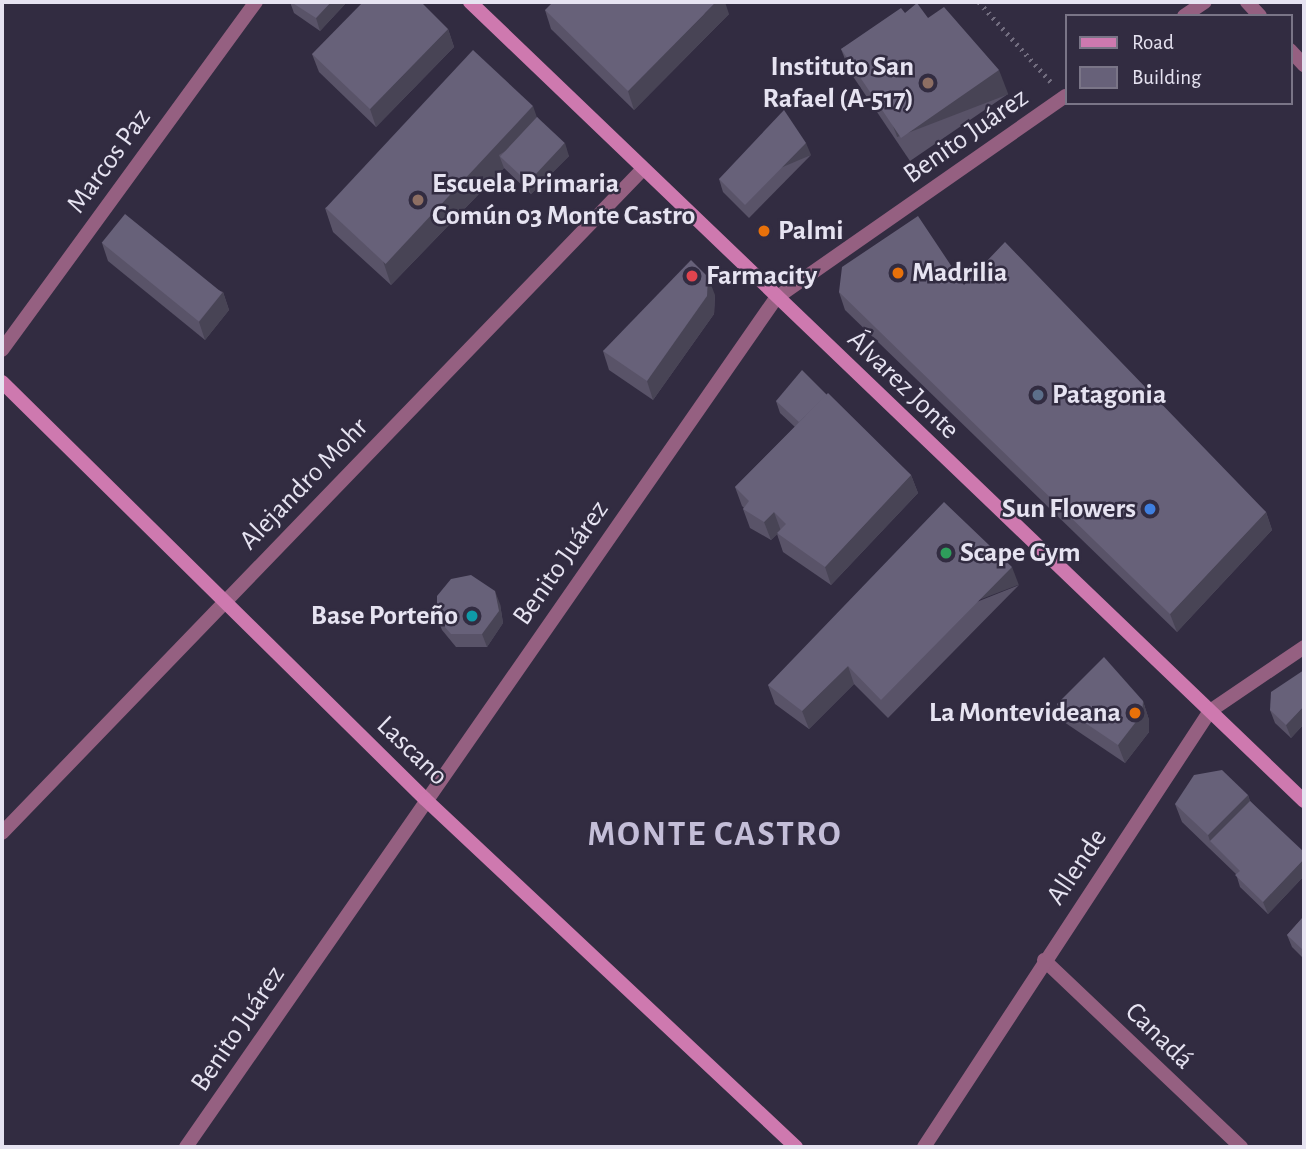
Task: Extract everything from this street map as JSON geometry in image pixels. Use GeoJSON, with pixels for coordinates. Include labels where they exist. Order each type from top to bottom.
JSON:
{"type":"FeatureCollection","features":[{"type":"Feature","properties":{"kind":"street","name":"Marcos Paz"},"geometry":{"type":"LineString","coordinates":[[2,350],[256,2]]}},
{"type":"Feature","properties":{"kind":"street","name":"Álvarez Jonte"},"geometry":{"type":"LineString","coordinates":[[470,2],[642,170],[1304,801]]}},
{"type":"Feature","properties":{"kind":"street"},"geometry":{"type":"LineString","coordinates":[[1187,14],[1205,2]]}},
{"type":"Feature","properties":{"kind":"street"},"geometry":{"type":"LineString","coordinates":[[1292,52],[1304,65]]}},
{"type":"Feature","properties":{"kind":"street","name":"Benito Juárez"},"geometry":{"type":"LineString","coordinates":[[186,1147],[425,799],[776,298],[1064,98]]}},
{"type":"Feature","properties":{"kind":"street","name":"Alejandro Mohr"},"geometry":{"type":"LineString","coordinates":[[2,833],[642,170]]}},
{"type":"Feature","properties":{"kind":"street","name":"Lascano"},"geometry":{"type":"LineString","coordinates":[[2,382],[425,799],[796,1147]]}},
{"type":"Feature","properties":{"kind":"street","name":"Allende"},"geometry":{"type":"LineString","coordinates":[[924,1147],[1044,960],[1210,711],[1304,647]]}},
{"type":"Feature","properties":{"kind":"street","name":"Canadá"},"geometry":{"type":"LineString","coordinates":[[1044,960],[1241,1147]]}},
{"type":"Feature","properties":{"kind":"path"},"geometry":{"type":"LineString","coordinates":[[979,2],[1064,96]]}},
{"type":"Feature","properties":{"kind":"building"},"geometry":{"type":"Polygon","coordinates":[[[291,2],[331,2],[316,18],[291,2]]]}},
{"type":"Feature","properties":{"kind":"building"},"geometry":{"type":"Polygon","coordinates":[[[363,2],[421,2],[448,29],[370,109],[312,54],[363,2]]]}},
{"type":"Feature","properties":{"kind":"building"},"geometry":{"type":"Polygon","coordinates":[[[553,2],[716,2],[628,91],[545,10],[553,2]]]}},
{"type":"Feature","properties":{"kind":"building","name":"Instituto San Rafael (A-517)"},"geometry":{"type":"Polygon","coordinates":[[[917,3],[928,18],[944,7],[999,70],[901,138],[841,49],[901,8],[905,13],[917,3]]]}},
{"type":"Feature","properties":{"kind":"building","name":"Escuela Primaria Común 03 Monte Castro"},"geometry":{"type":"Polygon","coordinates":[[[473,50],[533,106],[386,264],[326,208],[473,50]]]}},
{"type":"Feature","properties":{"kind":"building"},"geometry":{"type":"Polygon","coordinates":[[[784,110],[806,143],[745,205],[719,179],[784,110]]]}},
{"type":"Feature","properties":{"kind":"building"},"geometry":{"type":"Polygon","coordinates":[[[537,117],[565,143],[528,182],[500,156],[537,117]]]}},
{"type":"Feature","properties":{"kind":"building"},"geometry":{"type":"Polygon","coordinates":[[[125,214],[222,293],[199,321],[102,243],[125,214]]]}},
{"type":"Feature","properties":{"kind":"building"},"geometry":{"type":"Polygon","coordinates":[[[918,216],[964,285],[1005,242],[1266,512],[1170,614],[839,292],[842,267],[918,216]]]}},
{"type":"Feature","properties":{"kind":"building"},"geometry":{"type":"Polygon","coordinates":[[[691,260],[708,277],[707,296],[647,381],[603,351],[691,260]]]}},
{"type":"Feature","properties":{"kind":"building"},"geometry":{"type":"Polygon","coordinates":[[[802,370],[827,395],[799,422],[776,401],[802,370]]]}},
{"type":"Feature","properties":{"kind":"building"},"geometry":{"type":"Polygon","coordinates":[[[828,393],[911,475],[825,567],[777,533],[786,524],[774,512],[764,522],[743,509],[749,501],[735,487],[828,393]]]}},
{"type":"Feature","properties":{"kind":"building"},"geometry":{"type":"Polygon","coordinates":[[[944,502],[1012,567],[881,700],[848,666],[802,711],[768,685],[944,502]]]}},
{"type":"Feature","properties":{"kind":"building","name":"Base Porteño"},"geometry":{"type":"Polygon","coordinates":[[[471,575],[495,591],[499,611],[482,634],[451,634],[437,618],[437,596],[451,579],[471,575]]]}},
{"type":"Feature","properties":{"kind":"building"},"geometry":{"type":"Polygon","coordinates":[[[1104,657],[1143,701],[1142,714],[1118,745],[1057,704],[1104,657]]]}},
{"type":"Feature","properties":{"kind":"building"},"geometry":{"type":"Polygon","coordinates":[[[1304,670],[1304,706],[1286,725],[1270,710],[1271,692],[1304,670]]]}},
{"type":"Feature","properties":{"kind":"building"},"geometry":{"type":"Polygon","coordinates":[[[1222,770],[1248,795],[1208,835],[1175,804],[1194,775],[1222,770]]]}},
{"type":"Feature","properties":{"kind":"building"},"geometry":{"type":"Polygon","coordinates":[[[1250,801],[1304,852],[1304,859],[1263,902],[1235,875],[1240,871],[1210,841],[1250,801]]]}},
{"type":"Feature","properties":{"kind":"building"},"geometry":{"type":"Polygon","coordinates":[[[1304,916],[1304,951],[1287,935],[1304,916]]]}},
{"type":"Feature","properties":{"kind":"place","name":"Instituto San Rafael (A-517)"},"geometry":{"type":"Point","coordinates":[928,83]}},
{"type":"Feature","properties":{"kind":"place","name":"Escuela Primaria Común 03 Monte Castro"},"geometry":{"type":"Point","coordinates":[418,200]}},
{"type":"Feature","properties":{"kind":"place","name":"Palmi"},"geometry":{"type":"Point","coordinates":[764,231]}},
{"type":"Feature","properties":{"kind":"place","name":"Madrilia"},"geometry":{"type":"Point","coordinates":[898,273]}},
{"type":"Feature","properties":{"kind":"place","name":"Farmacity"},"geometry":{"type":"Point","coordinates":[692,276]}},
{"type":"Feature","properties":{"kind":"place","name":"Patagonia"},"geometry":{"type":"Point","coordinates":[1038,395]}},
{"type":"Feature","properties":{"kind":"place","name":"Sun Flowers"},"geometry":{"type":"Point","coordinates":[1150,509]}},
{"type":"Feature","properties":{"kind":"place","name":"Scape Gym"},"geometry":{"type":"Point","coordinates":[946,553]}},
{"type":"Feature","properties":{"kind":"place","name":"Base Porteño"},"geometry":{"type":"Point","coordinates":[472,616]}},
{"type":"Feature","properties":{"kind":"place","name":"La Montevideana"},"geometry":{"type":"Point","coordinates":[1135,713]}},
{"type":"Feature","properties":{"kind":"district","name":"MONTE CASTRO"},"geometry":{"type":"Point","coordinates":[715,835]}}]}
